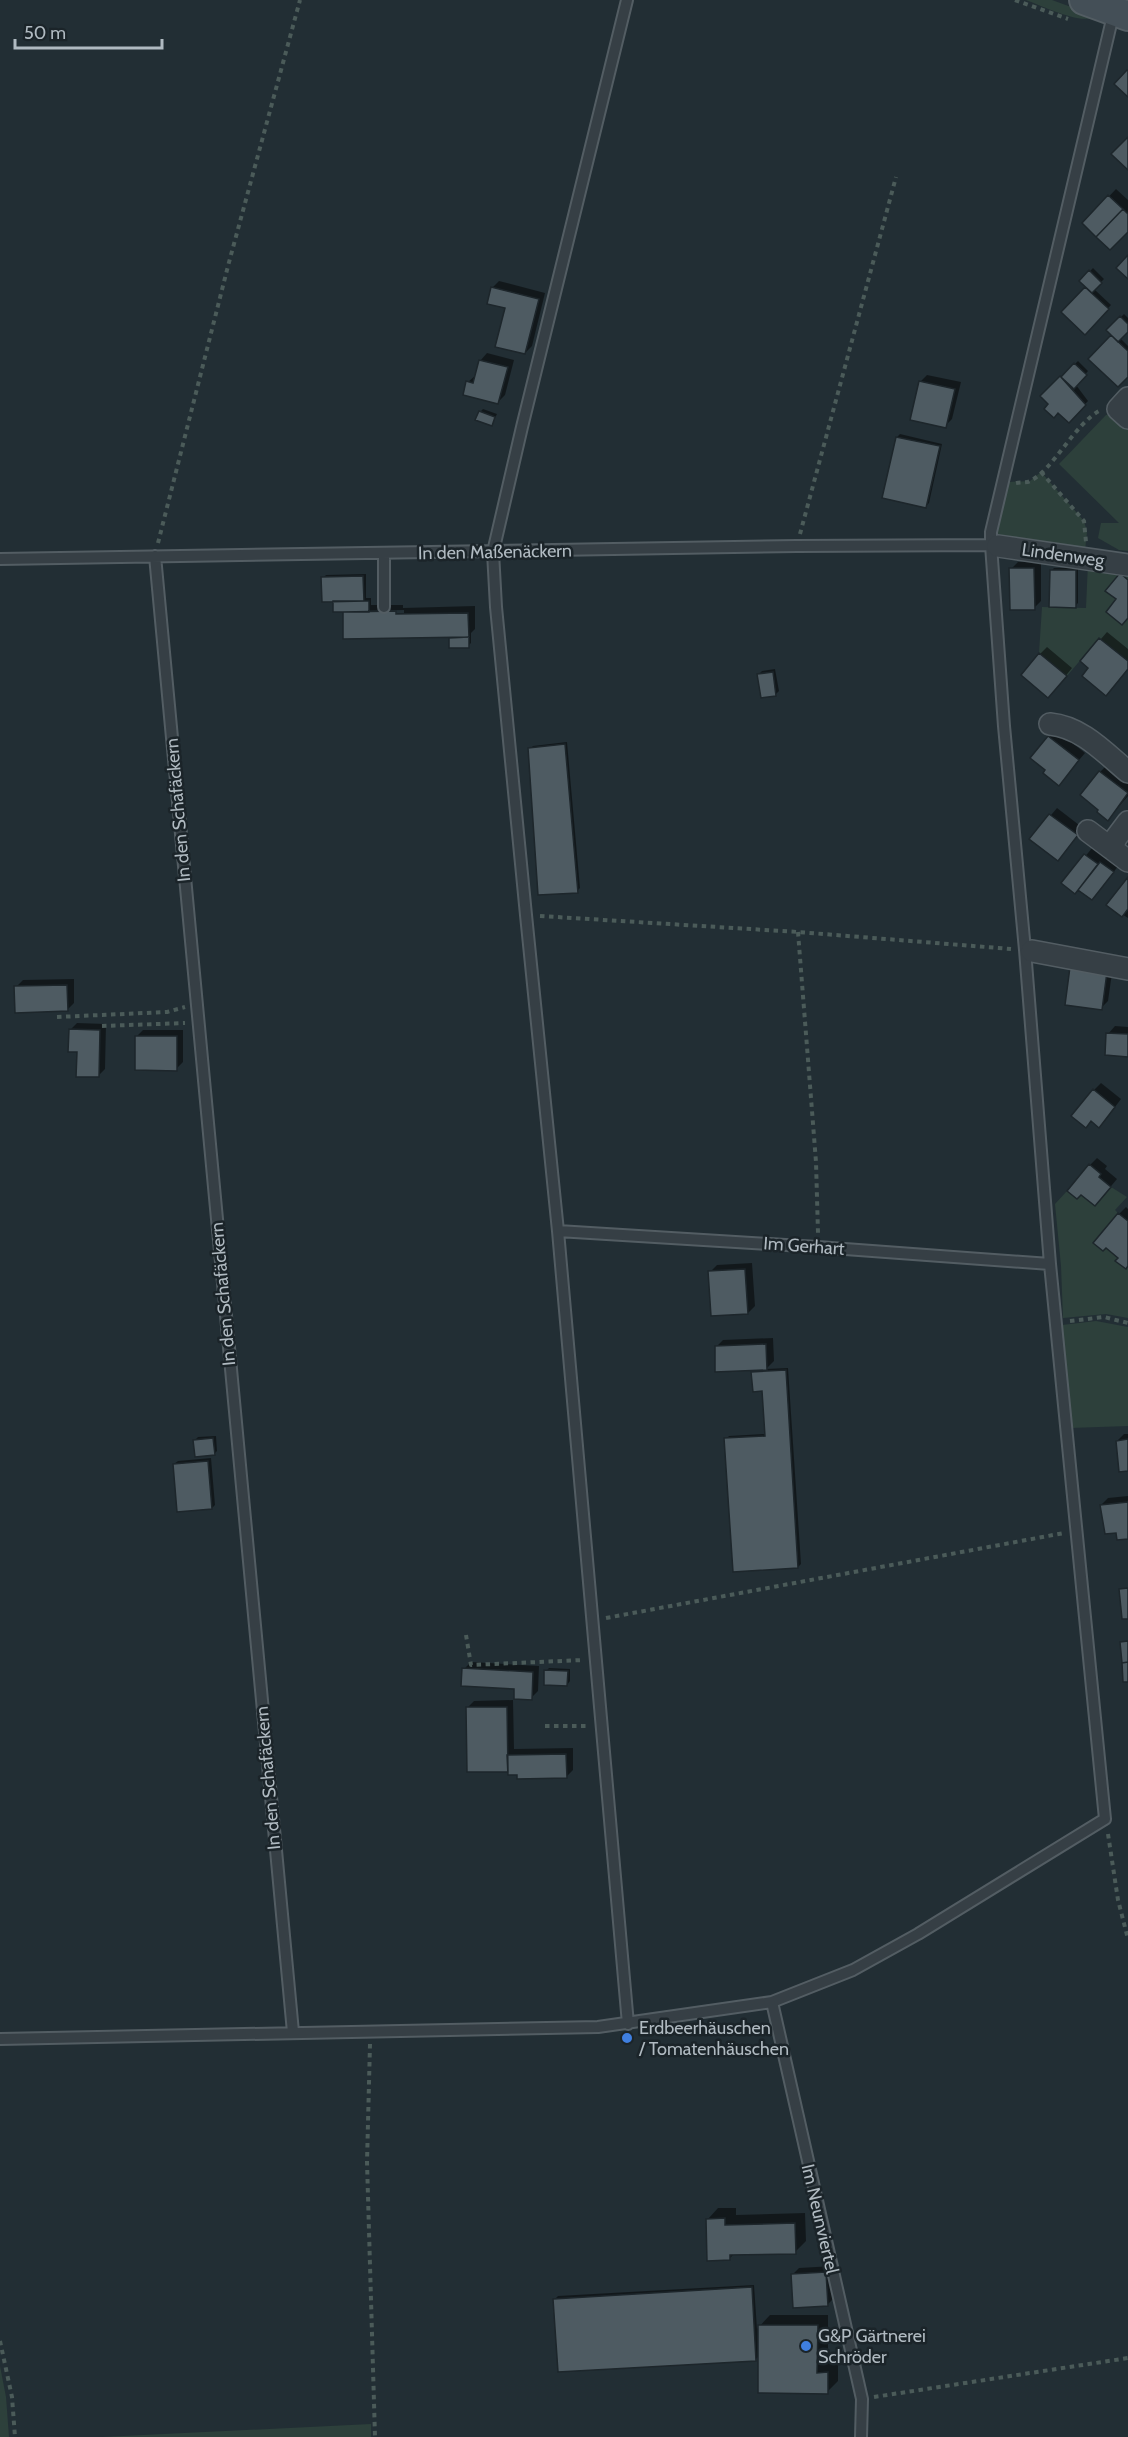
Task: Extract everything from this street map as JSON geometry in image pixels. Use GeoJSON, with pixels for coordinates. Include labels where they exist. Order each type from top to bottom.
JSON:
{"type":"FeatureCollection","features":[{"type":"Feature","properties":{"kind":"street"},"geometry":{"type":"LineString","coordinates":[[1084,0],[1117,20]]}},
{"type":"Feature","properties":{"kind":"street","name":"Lindenweg"},"geometry":{"type":"LineString","coordinates":[[994,546],[1128,565]]}},
{"type":"Feature","properties":{"kind":"street"},"geometry":{"type":"LineString","coordinates":[[1050,724],[1063,725],[1079,732],[1128,772]]}},
{"type":"Feature","properties":{"kind":"street"},"geometry":{"type":"LineString","coordinates":[[1120,855],[1116,838],[1128,822]]}},
{"type":"Feature","properties":{"kind":"street"},"geometry":{"type":"LineString","coordinates":[[1088,831],[1120,855]]}},
{"type":"Feature","properties":{"kind":"street"},"geometry":{"type":"LineString","coordinates":[[1029,951],[1128,969]]}},
{"type":"Feature","properties":{"kind":"lane"},"geometry":{"type":"LineString","coordinates":[[627,0],[493,552],[497,618],[558,1231],[628,2024]]}},
{"type":"Feature","properties":{"kind":"lane"},"geometry":{"type":"LineString","coordinates":[[0,2039],[598,2027],[772,2002],[853,1970],[918,1934],[1105,1819],[1050,1264],[1029,951],[1004,726],[994,546],[991,532],[1117,20]]}},
{"type":"Feature","properties":{"kind":"lane","name":"In den Maßenäckern"},"geometry":{"type":"LineString","coordinates":[[0,559],[797,546],[994,546]]}},
{"type":"Feature","properties":{"kind":"lane"},"geometry":{"type":"LineString","coordinates":[[384,553],[384,607]]}},
{"type":"Feature","properties":{"kind":"lane","name":"In den Schafäckern"},"geometry":{"type":"LineString","coordinates":[[155,556],[293,2032]]}},
{"type":"Feature","properties":{"kind":"lane","name":"Im Gerhart"},"geometry":{"type":"LineString","coordinates":[[558,1231],[1050,1264]]}},
{"type":"Feature","properties":{"kind":"lane","name":"Im Neunviertel"},"geometry":{"type":"LineString","coordinates":[[772,2002],[862,2399],[861,2437]]}},
{"type":"Feature","properties":{"kind":"path"},"geometry":{"type":"LineString","coordinates":[[155,556],[228,266],[300,0]]}},
{"type":"Feature","properties":{"kind":"path"},"geometry":{"type":"LineString","coordinates":[[1015,0],[1117,20]]}},
{"type":"Feature","properties":{"kind":"path"},"geometry":{"type":"LineString","coordinates":[[797,546],[896,177]]}},
{"type":"Feature","properties":{"kind":"path"},"geometry":{"type":"LineString","coordinates":[[1004,481],[1030,482],[1097,412],[1121,409]]}},
{"type":"Feature","properties":{"kind":"path"},"geometry":{"type":"LineString","coordinates":[[1041,472],[1084,521],[1087,532],[1083,558]]}},
{"type":"Feature","properties":{"kind":"path"},"geometry":{"type":"LineString","coordinates":[[526,915],[798,932],[1029,951]]}},
{"type":"Feature","properties":{"kind":"path"},"geometry":{"type":"LineString","coordinates":[[798,932],[816,1162],[818,1247]]}},
{"type":"Feature","properties":{"kind":"path"},"geometry":{"type":"LineString","coordinates":[[57,1017],[167,1012],[182,1008],[196,1000]]}},
{"type":"Feature","properties":{"kind":"path"},"geometry":{"type":"LineString","coordinates":[[102,1026],[198,1022]]}},
{"type":"Feature","properties":{"kind":"path"},"geometry":{"type":"LineString","coordinates":[[1056,1322],[1104,1317],[1128,1323]]}},
{"type":"Feature","properties":{"kind":"path"},"geometry":{"type":"LineString","coordinates":[[592,1621],[1077,1531]]}},
{"type":"Feature","properties":{"kind":"path"},"geometry":{"type":"LineString","coordinates":[[466,1635],[471,1665],[595,1660]]}},
{"type":"Feature","properties":{"kind":"path"},"geometry":{"type":"LineString","coordinates":[[545,1726],[602,1727]]}},
{"type":"Feature","properties":{"kind":"path"},"geometry":{"type":"LineString","coordinates":[[1105,1819],[1118,1900],[1128,1939]]}},
{"type":"Feature","properties":{"kind":"path"},"geometry":{"type":"LineString","coordinates":[[370,2031],[367,2162],[375,2437]]}},
{"type":"Feature","properties":{"kind":"path"},"geometry":{"type":"LineString","coordinates":[[0,2341],[12,2397],[15,2437]]}},
{"type":"Feature","properties":{"kind":"path"},"geometry":{"type":"LineString","coordinates":[[862,2399],[1128,2358]]}},
{"type":"Feature","properties":{"kind":"green space"},"geometry":{"type":"Polygon","coordinates":[[[1026,0],[1052,0],[1093,15],[1093,17],[1087,19],[1070,16],[1026,0]]]}},
{"type":"Feature","properties":{"kind":"green space"},"geometry":{"type":"Polygon","coordinates":[[[1106,415],[1121,415],[1128,422],[1128,551],[1119,550],[1098,538],[1101,523],[1119,523],[1059,464],[1106,415]]]}},
{"type":"Feature","properties":{"kind":"green space"},"geometry":{"type":"Polygon","coordinates":[[[1041,472],[1084,521],[1087,532],[1085,551],[997,535],[1008,482],[1030,481],[1041,472]]]}},
{"type":"Feature","properties":{"kind":"green space"},"geometry":{"type":"Polygon","coordinates":[[[1088,563],[1128,568],[1128,580],[1120,573],[1105,591],[1116,599],[1106,612],[1122,625],[1128,618],[1128,661],[1099,638],[1067,676],[1039,653],[1042,607],[1086,608],[1088,563]]]}},
{"type":"Feature","properties":{"kind":"green space"},"geometry":{"type":"Polygon","coordinates":[[[1111,1187],[1127,1197],[1115,1210],[1118,1213],[1094,1243],[1103,1251],[1106,1248],[1118,1258],[1116,1261],[1125,1268],[1128,1266],[1128,1318],[1106,1314],[1063,1318],[1055,1204],[1067,1191],[1077,1199],[1081,1195],[1095,1206],[1111,1187]]]}},
{"type":"Feature","properties":{"kind":"green space"},"geometry":{"type":"Polygon","coordinates":[[[1096,1321],[1128,1327],[1128,1426],[1070,1428],[1062,1325],[1096,1321]]]}},
{"type":"Feature","properties":{"kind":"green space"},"geometry":{"type":"Polygon","coordinates":[[[0,2366],[6,2397],[9,2437],[0,2437],[0,2366]]]}},
{"type":"Feature","properties":{"kind":"green space"},"geometry":{"type":"Polygon","coordinates":[[[371,2424],[371,2437],[102,2437],[371,2424]]]}},
{"type":"Feature","properties":{"kind":"building"},"geometry":{"type":"Polygon","coordinates":[[[1128,71],[1128,97],[1114,84],[1128,71]]]}},
{"type":"Feature","properties":{"kind":"building"},"geometry":{"type":"Polygon","coordinates":[[[1128,137],[1128,170],[1111,154],[1128,137]]]}},
{"type":"Feature","properties":{"kind":"building"},"geometry":{"type":"Polygon","coordinates":[[[1108,195],[1123,209],[1096,237],[1082,223],[1108,195]]]}},
{"type":"Feature","properties":{"kind":"building"},"geometry":{"type":"Polygon","coordinates":[[[1123,209],[1128,214],[1128,232],[1110,250],[1096,237],[1123,209]]]}},
{"type":"Feature","properties":{"kind":"building"},"geometry":{"type":"Polygon","coordinates":[[[1128,255],[1128,279],[1116,268],[1128,255]]]}},
{"type":"Feature","properties":{"kind":"building"},"geometry":{"type":"Polygon","coordinates":[[[1089,270],[1102,283],[1092,293],[1079,281],[1089,270]]]}},
{"type":"Feature","properties":{"kind":"building"},"geometry":{"type":"Polygon","coordinates":[[[491,287],[539,299],[525,354],[495,347],[505,308],[487,304],[491,287]]]}},
{"type":"Feature","properties":{"kind":"building"},"geometry":{"type":"Polygon","coordinates":[[[1085,287],[1109,309],[1085,335],[1061,312],[1085,287]]]}},
{"type":"Feature","properties":{"kind":"building"},"geometry":{"type":"Polygon","coordinates":[[[1120,316],[1128,324],[1128,332],[1118,342],[1106,330],[1120,316]]]}},
{"type":"Feature","properties":{"kind":"building"},"geometry":{"type":"Polygon","coordinates":[[[1111,335],[1128,351],[1128,377],[1118,387],[1088,359],[1111,335]]]}},
{"type":"Feature","properties":{"kind":"building"},"geometry":{"type":"Polygon","coordinates":[[[479,360],[508,367],[498,404],[463,395],[466,381],[473,383],[479,360]]]}},
{"type":"Feature","properties":{"kind":"building"},"geometry":{"type":"Polygon","coordinates":[[[1074,363],[1087,375],[1074,389],[1061,377],[1074,363]]]}},
{"type":"Feature","properties":{"kind":"building"},"geometry":{"type":"Polygon","coordinates":[[[1060,376],[1086,405],[1069,423],[1058,413],[1054,418],[1044,409],[1048,404],[1040,396],[1060,376]]]}},
{"type":"Feature","properties":{"kind":"building"},"geometry":{"type":"Polygon","coordinates":[[[919,381],[955,389],[946,428],[910,420],[919,381]]]}},
{"type":"Feature","properties":{"kind":"building"},"geometry":{"type":"Polygon","coordinates":[[[479,411],[495,417],[492,426],[475,420],[479,411]]]}},
{"type":"Feature","properties":{"kind":"building"},"geometry":{"type":"Polygon","coordinates":[[[896,437],[940,446],[926,508],[882,498],[896,437]]]}},
{"type":"Feature","properties":{"kind":"building"},"geometry":{"type":"Polygon","coordinates":[[[1009,568],[1034,568],[1035,610],[1010,610],[1009,568]]]}},
{"type":"Feature","properties":{"kind":"building"},"geometry":{"type":"Polygon","coordinates":[[[1050,570],[1076,570],[1076,608],[1049,607],[1050,570]]]}},
{"type":"Feature","properties":{"kind":"building"},"geometry":{"type":"Polygon","coordinates":[[[1120,573],[1128,580],[1128,618],[1122,625],[1106,612],[1116,599],[1105,591],[1120,573]]]}},
{"type":"Feature","properties":{"kind":"building"},"geometry":{"type":"Polygon","coordinates":[[[363,576],[364,601],[322,602],[321,577],[363,576]]]}},
{"type":"Feature","properties":{"kind":"building"},"geometry":{"type":"Polygon","coordinates":[[[333,601],[369,601],[369,612],[333,612],[333,601]]]}},
{"type":"Feature","properties":{"kind":"building"},"geometry":{"type":"Polygon","coordinates":[[[396,611],[396,614],[468,613],[469,637],[343,639],[343,612],[396,611]]]}},
{"type":"Feature","properties":{"kind":"building"},"geometry":{"type":"Polygon","coordinates":[[[469,637],[469,648],[449,648],[449,638],[469,637]]]}},
{"type":"Feature","properties":{"kind":"building"},"geometry":{"type":"Polygon","coordinates":[[[1099,638],[1128,661],[1128,669],[1106,696],[1082,676],[1088,668],[1080,661],[1099,638]]]}},
{"type":"Feature","properties":{"kind":"building"},"geometry":{"type":"Polygon","coordinates":[[[1039,653],[1067,676],[1048,698],[1021,675],[1039,653]]]}},
{"type":"Feature","properties":{"kind":"building"},"geometry":{"type":"Polygon","coordinates":[[[773,672],[776,696],[761,698],[757,674],[773,672]]]}},
{"type":"Feature","properties":{"kind":"building"},"geometry":{"type":"Polygon","coordinates":[[[1048,736],[1079,760],[1059,786],[1030,758],[1048,736]]]}},
{"type":"Feature","properties":{"kind":"building"},"geometry":{"type":"Polygon","coordinates":[[[565,744],[578,893],[538,895],[528,748],[565,744]]]}},
{"type":"Feature","properties":{"kind":"building"},"geometry":{"type":"Polygon","coordinates":[[[1099,771],[1128,793],[1108,821],[1080,795],[1099,771]]]}},
{"type":"Feature","properties":{"kind":"building"},"geometry":{"type":"Polygon","coordinates":[[[1049,814],[1078,835],[1058,861],[1029,839],[1049,814]]]}},
{"type":"Feature","properties":{"kind":"building"},"geometry":{"type":"Polygon","coordinates":[[[1084,854],[1098,864],[1075,894],[1061,883],[1084,854]]]}},
{"type":"Feature","properties":{"kind":"building"},"geometry":{"type":"Polygon","coordinates":[[[1100,862],[1114,872],[1092,900],[1078,890],[1100,862]]]}},
{"type":"Feature","properties":{"kind":"building"},"geometry":{"type":"Polygon","coordinates":[[[1128,877],[1128,909],[1122,917],[1106,905],[1128,877]]]}},
{"type":"Feature","properties":{"kind":"building"},"geometry":{"type":"Polygon","coordinates":[[[1070,967],[1107,972],[1102,1010],[1065,1005],[1070,967]]]}},
{"type":"Feature","properties":{"kind":"building"},"geometry":{"type":"Polygon","coordinates":[[[67,985],[68,1011],[15,1013],[14,986],[67,985]]]}},
{"type":"Feature","properties":{"kind":"building"},"geometry":{"type":"Polygon","coordinates":[[[69,1029],[100,1030],[99,1077],[76,1077],[77,1052],[68,1052],[69,1029]]]}},
{"type":"Feature","properties":{"kind":"building"},"geometry":{"type":"Polygon","coordinates":[[[1106,1033],[1128,1034],[1128,1057],[1105,1055],[1106,1033]]]}},
{"type":"Feature","properties":{"kind":"building"},"geometry":{"type":"Polygon","coordinates":[[[135,1036],[177,1036],[177,1071],[135,1070],[135,1036]]]}},
{"type":"Feature","properties":{"kind":"building"},"geometry":{"type":"Polygon","coordinates":[[[1093,1089],[1115,1107],[1099,1128],[1091,1121],[1086,1128],[1071,1116],[1093,1089]]]}},
{"type":"Feature","properties":{"kind":"building"},"geometry":{"type":"Polygon","coordinates":[[[1089,1164],[1111,1187],[1095,1206],[1081,1195],[1077,1199],[1067,1191],[1089,1164]]]}},
{"type":"Feature","properties":{"kind":"building"},"geometry":{"type":"Polygon","coordinates":[[[1118,1213],[1128,1221],[1128,1266],[1126,1269],[1115,1261],[1118,1258],[1106,1248],[1103,1251],[1093,1243],[1118,1213]]]}},
{"type":"Feature","properties":{"kind":"building"},"geometry":{"type":"Polygon","coordinates":[[[745,1269],[748,1314],[711,1316],[708,1271],[745,1269]]]}},
{"type":"Feature","properties":{"kind":"building"},"geometry":{"type":"Polygon","coordinates":[[[766,1344],[767,1370],[715,1372],[715,1346],[766,1344]]]}},
{"type":"Feature","properties":{"kind":"building"},"geometry":{"type":"Polygon","coordinates":[[[786,1370],[798,1568],[733,1572],[724,1438],[765,1436],[762,1391],[753,1392],[751,1372],[786,1370]]]}},
{"type":"Feature","properties":{"kind":"building"},"geometry":{"type":"Polygon","coordinates":[[[213,1438],[215,1455],[195,1457],[193,1440],[213,1438]]]}},
{"type":"Feature","properties":{"kind":"building"},"geometry":{"type":"Polygon","coordinates":[[[1128,1439],[1128,1471],[1119,1472],[1116,1441],[1128,1439]]]}},
{"type":"Feature","properties":{"kind":"building"},"geometry":{"type":"Polygon","coordinates":[[[208,1461],[212,1509],[177,1512],[173,1464],[208,1461]]]}},
{"type":"Feature","properties":{"kind":"building"},"geometry":{"type":"Polygon","coordinates":[[[1128,1502],[1128,1539],[1117,1540],[1116,1533],[1105,1534],[1100,1505],[1128,1502]]]}},
{"type":"Feature","properties":{"kind":"building"},"geometry":{"type":"Polygon","coordinates":[[[1128,1588],[1128,1619],[1122,1619],[1119,1589],[1128,1588]]]}},
{"type":"Feature","properties":{"kind":"building"},"geometry":{"type":"Polygon","coordinates":[[[1128,1641],[1128,1662],[1122,1663],[1120,1642],[1128,1641]]]}},
{"type":"Feature","properties":{"kind":"building"},"geometry":{"type":"Polygon","coordinates":[[[1128,1662],[1128,1682],[1123,1682],[1122,1663],[1128,1662]]]}},
{"type":"Feature","properties":{"kind":"building"},"geometry":{"type":"Polygon","coordinates":[[[462,1668],[533,1672],[532,1700],[514,1699],[514,1689],[461,1686],[462,1668]]]}},
{"type":"Feature","properties":{"kind":"building"},"geometry":{"type":"Polygon","coordinates":[[[544,1670],[568,1671],[567,1686],[544,1685],[544,1670]]]}},
{"type":"Feature","properties":{"kind":"building"},"geometry":{"type":"Polygon","coordinates":[[[466,1707],[507,1707],[508,1772],[467,1772],[466,1707]]]}},
{"type":"Feature","properties":{"kind":"building"},"geometry":{"type":"Polygon","coordinates":[[[566,1754],[567,1778],[517,1779],[517,1775],[508,1775],[507,1755],[566,1754]]]}},
{"type":"Feature","properties":{"kind":"building"},"geometry":{"type":"Polygon","coordinates":[[[725,2218],[725,2225],[795,2223],[796,2254],[730,2255],[730,2260],[707,2261],[706,2219],[725,2218]]]}},
{"type":"Feature","properties":{"kind":"building"},"geometry":{"type":"Polygon","coordinates":[[[826,2272],[828,2306],[793,2308],[791,2274],[826,2272]]]}},
{"type":"Feature","properties":{"kind":"building"},"geometry":{"type":"Polygon","coordinates":[[[752,2287],[756,2361],[558,2372],[553,2299],[752,2287]]]}},
{"type":"Feature","properties":{"kind":"building"},"geometry":{"type":"Polygon","coordinates":[[[758,2325],[818,2325],[817,2373],[828,2372],[828,2394],[758,2393],[758,2325]]]}},
{"type":"Feature","properties":{"kind":"place","name":"Erdbeerhäuschen / Tomatenhäuschen"},"geometry":{"type":"Point","coordinates":[627,2038]}},
{"type":"Feature","properties":{"kind":"place","name":"G&P Gärtnerei Schröder"},"geometry":{"type":"Point","coordinates":[806,2346]}}]}
